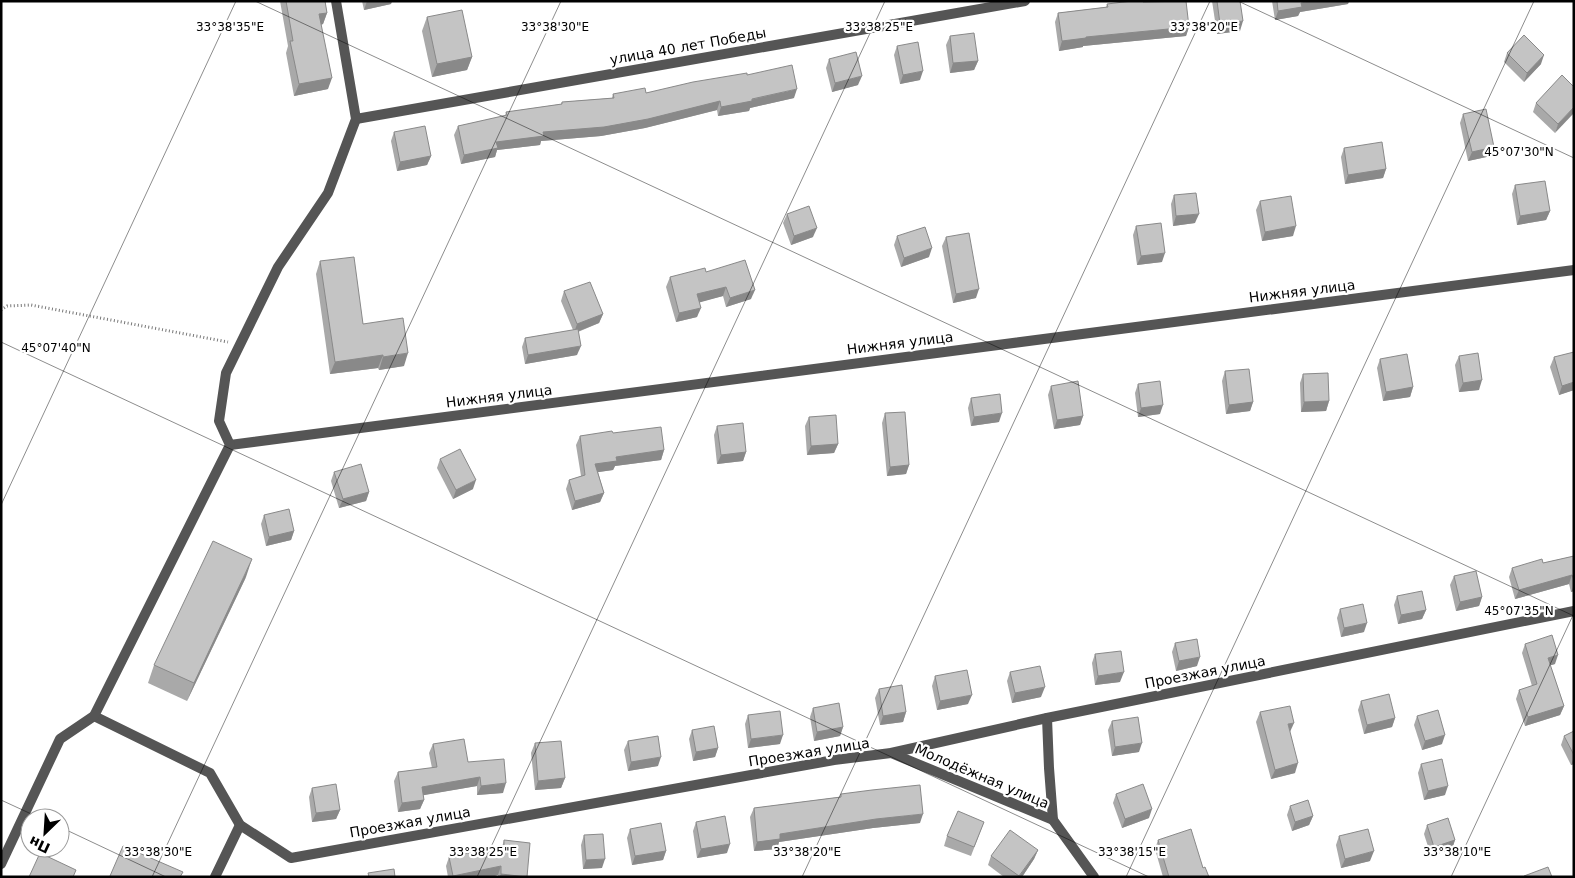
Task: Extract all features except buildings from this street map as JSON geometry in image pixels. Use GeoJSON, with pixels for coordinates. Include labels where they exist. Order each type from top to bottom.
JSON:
{"type":"FeatureCollection","features":[{"type":"Feature","properties":{"kind":"street"},"geometry":{"type":"LineString","coordinates":[[1,864],[60,739],[94,716],[230,445],[219,421],[226,373],[278,267],[328,193],[356,119],[336,1]]}},
{"type":"Feature","properties":{"kind":"street","name":"улица 40 лет Победы"},"geometry":{"type":"LineString","coordinates":[[356,119],[1025,1]]}},
{"type":"Feature","properties":{"kind":"street","name":"Нижняя улица"},"geometry":{"type":"LineString","coordinates":[[230,445],[1574,270]]}},
{"type":"Feature","properties":{"kind":"street","name":"Проезжая улица"},"geometry":{"type":"LineString","coordinates":[[94,716],[210,774],[240,825],[291,858],[834,760],[891,753],[1047,718],[1574,611]]}},
{"type":"Feature","properties":{"kind":"street"},"geometry":{"type":"LineString","coordinates":[[1047,718],[1053,820]]}},
{"type":"Feature","properties":{"kind":"street","name":"Молодёжная улица"},"geometry":{"type":"LineString","coordinates":[[891,753],[1053,820],[1094,877]]}},
{"type":"Feature","properties":{"kind":"street"},"geometry":{"type":"LineString","coordinates":[[215,877],[240,825]]}},
{"type":"Feature","properties":{"kind":"path"},"geometry":{"type":"LineString","coordinates":[[1,310],[7,306],[31,306],[240,344]]}}]}
